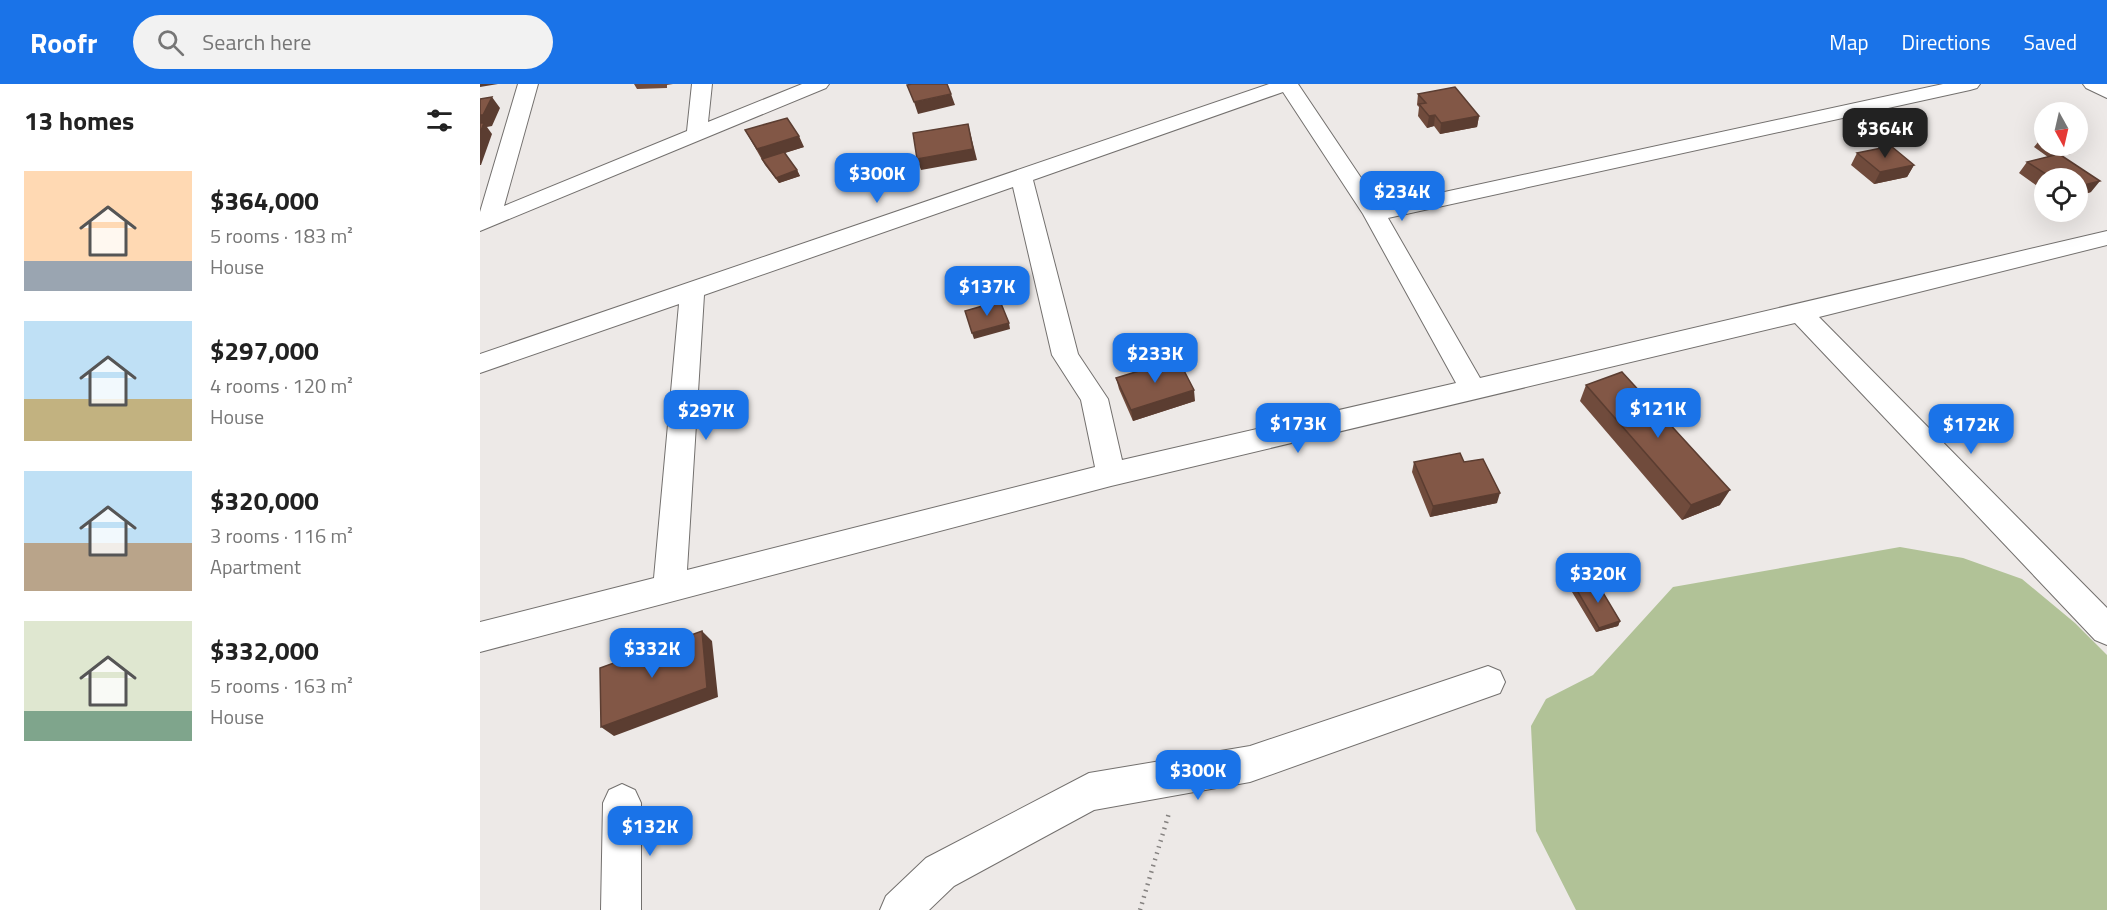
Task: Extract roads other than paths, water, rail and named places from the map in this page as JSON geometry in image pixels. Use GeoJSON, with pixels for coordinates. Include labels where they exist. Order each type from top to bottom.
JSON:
{"type":"FeatureCollection","features":[{"type":"Feature","properties":{"kind":"street"},"geometry":{"type":"LineString","coordinates":[[485,222],[528,84]]}},
{"type":"Feature","properties":{"kind":"street"},"geometry":{"type":"LineString","coordinates":[[697,132],[702,84]]}},
{"type":"Feature","properties":{"kind":"street"},"geometry":{"type":"LineString","coordinates":[[485,222],[697,132],[819,84]]}},
{"type":"Feature","properties":{"kind":"street"},"geometry":{"type":"LineString","coordinates":[[480,364],[1288,84],[1374,214],[1472,388]]}},
{"type":"Feature","properties":{"kind":"street"},"geometry":{"type":"LineString","coordinates":[[1374,214],[1970,84]]}},
{"type":"Feature","properties":{"kind":"street"},"geometry":{"type":"LineString","coordinates":[[2093,84],[2107,92]]}},
{"type":"Feature","properties":{"kind":"street"},"geometry":{"type":"LineString","coordinates":[[1021,176],[1065,355],[1094,399],[1111,474]]}},
{"type":"Feature","properties":{"kind":"street"},"geometry":{"type":"LineString","coordinates":[[480,637],[1111,474],[1800,313],[2107,238]]}},
{"type":"Feature","properties":{"kind":"street"},"geometry":{"type":"LineString","coordinates":[[669,588],[684,418],[692,290]]}},
{"type":"Feature","properties":{"kind":"street"},"geometry":{"type":"LineString","coordinates":[[1800,313],[2107,630]]}},
{"type":"Feature","properties":{"kind":"street"},"geometry":{"type":"LineString","coordinates":[[900,910],[940,872],[1089,792],[1250,764],[1488,682]]}},
{"type":"Feature","properties":{"kind":"street"},"geometry":{"type":"LineString","coordinates":[[621,910],[622,803]]}}]}
